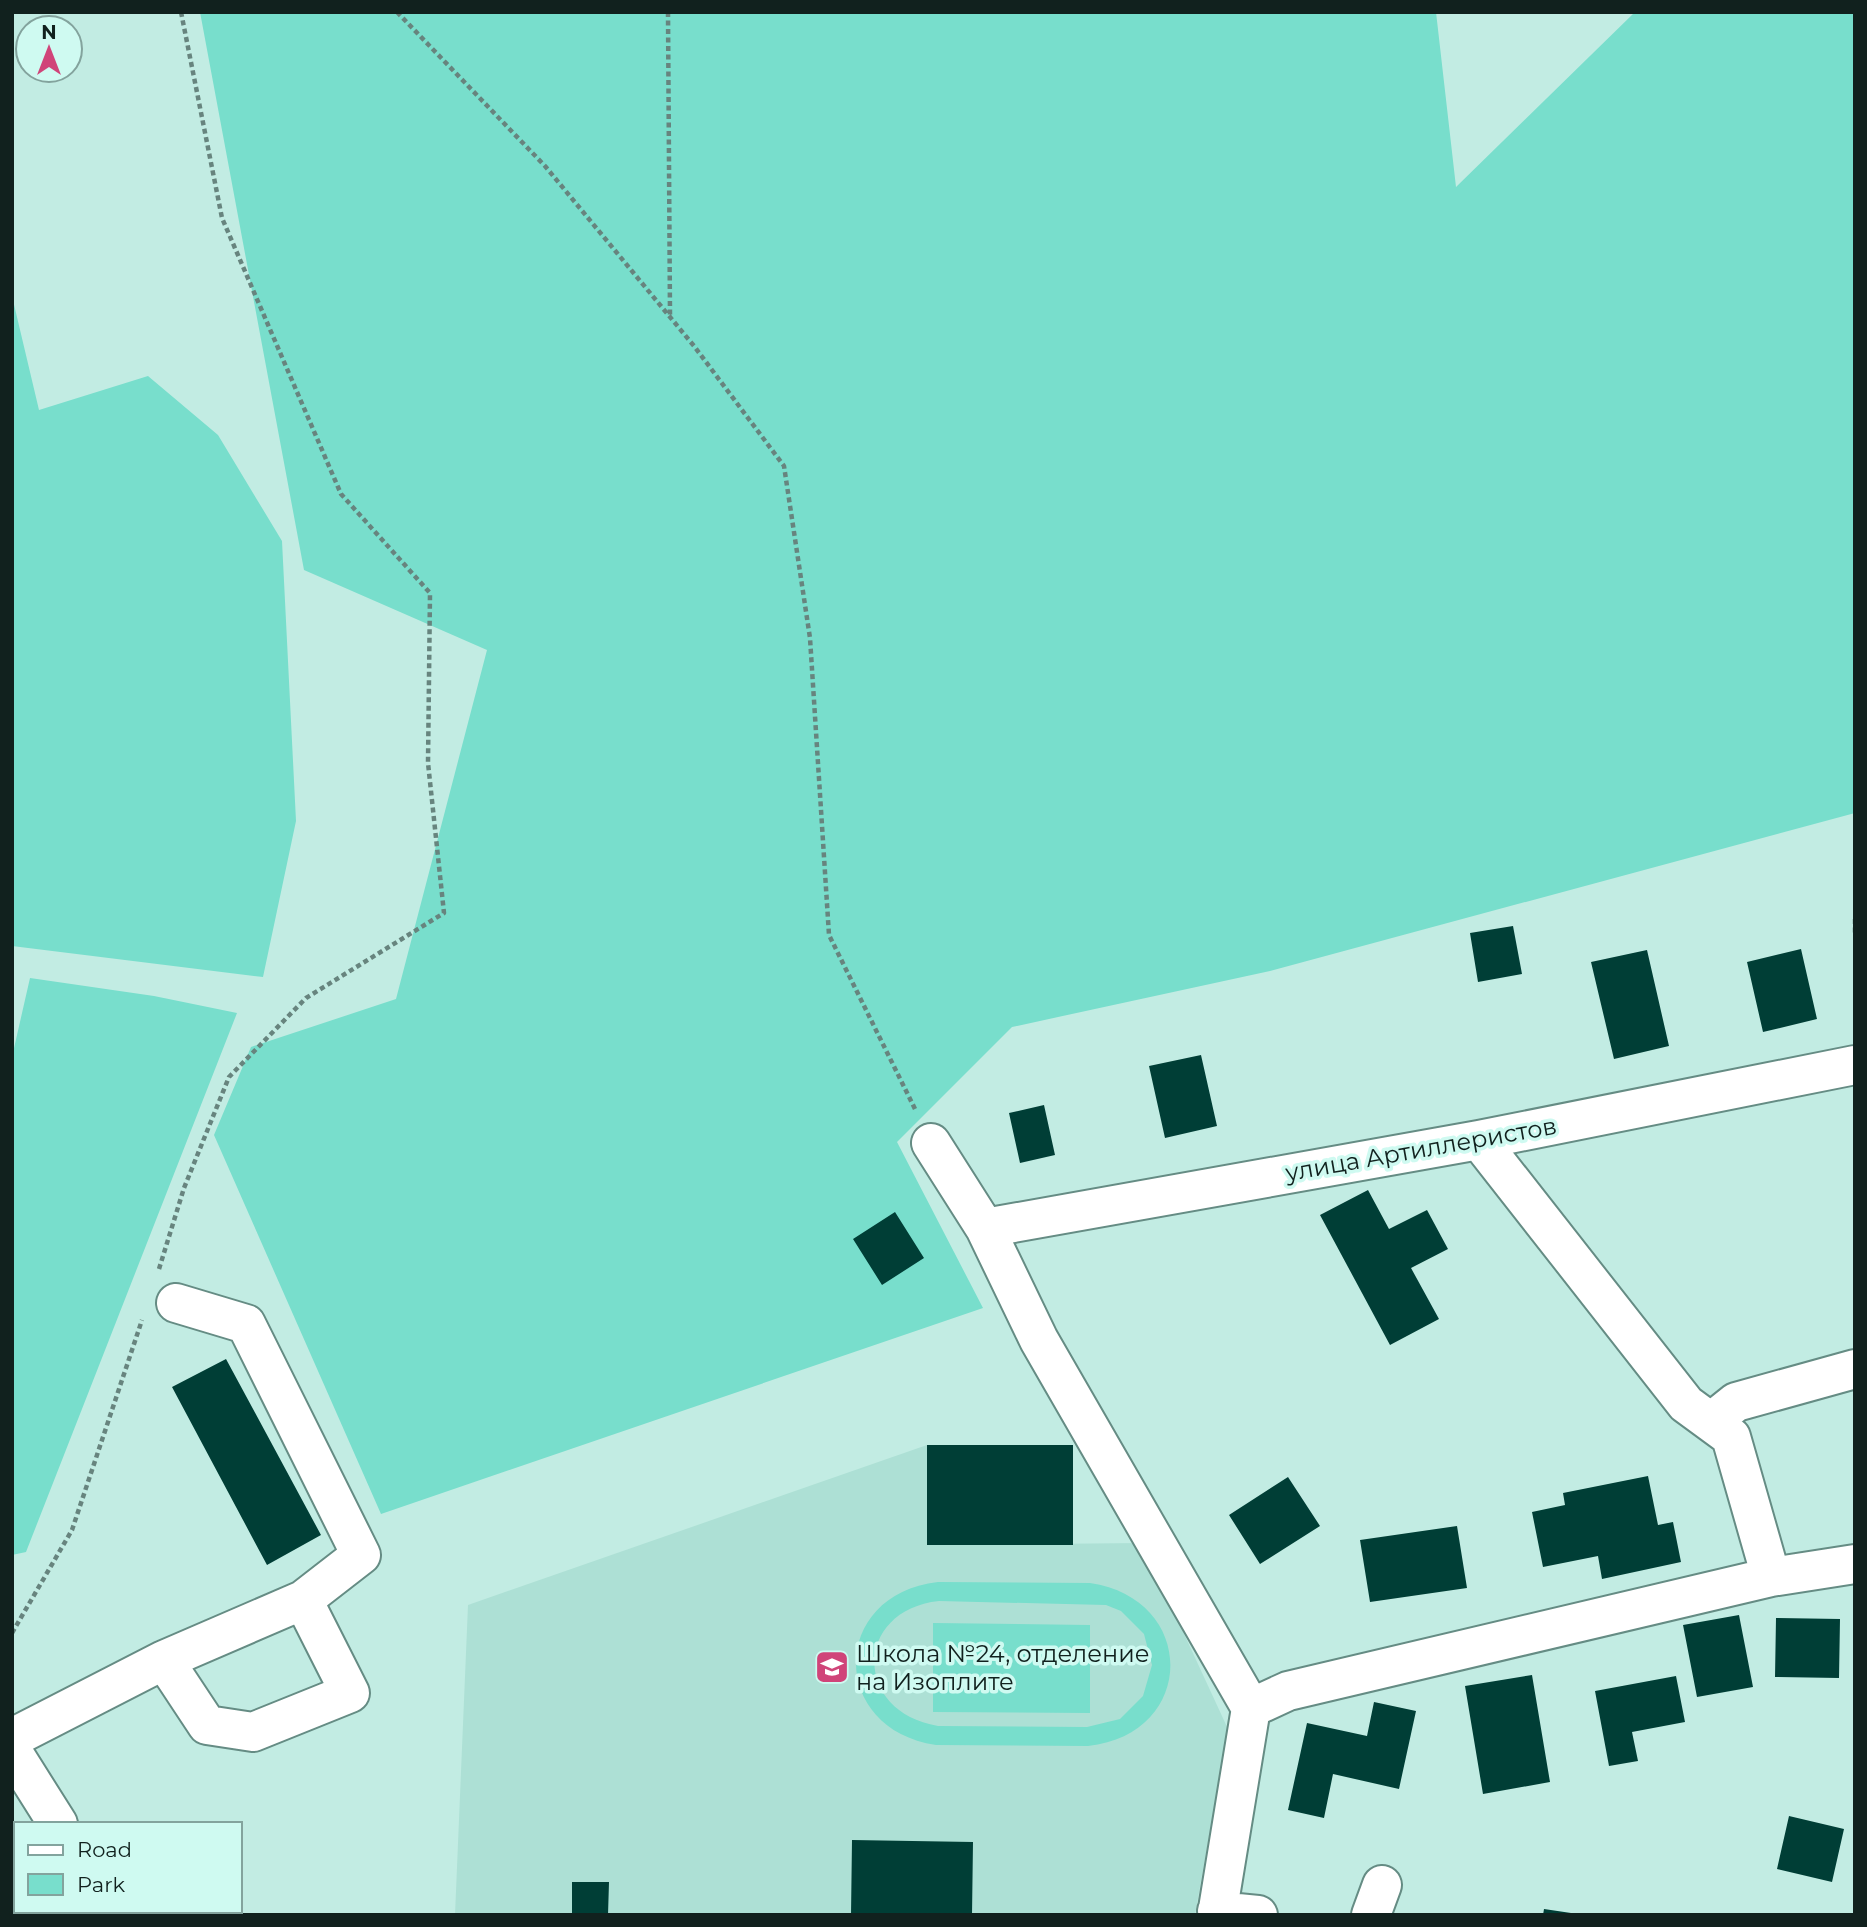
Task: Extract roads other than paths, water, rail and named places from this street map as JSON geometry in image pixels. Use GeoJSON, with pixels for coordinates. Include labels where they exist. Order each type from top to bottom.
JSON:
{"type":"FeatureCollection","features":[{"type":"Feature","properties":{"kind":"street","name":"улица Артиллеристов"},"geometry":{"type":"LineString","coordinates":[[985,1228],[1479,1140],[1855,1065]]}},
{"type":"Feature","properties":{"kind":"street"},"geometry":{"type":"LineString","coordinates":[[1479,1140],[1686,1404],[1731,1437],[1771,1577]]}},
{"type":"Feature","properties":{"kind":"street"},"geometry":{"type":"LineString","coordinates":[[931,1143],[985,1228],[1039,1340],[1251,1708],[1217,1913],[1258,1915]]}},
{"type":"Feature","properties":{"kind":"street"},"geometry":{"type":"LineString","coordinates":[[12,1738],[164,1660],[303,1600],[360,1555],[246,1324],[166,1292]]}},
{"type":"Feature","properties":{"kind":"street"},"geometry":{"type":"LineString","coordinates":[[1711,1422],[1736,1402],[1855,1369]]}},
{"type":"Feature","properties":{"kind":"street"},"geometry":{"type":"LineString","coordinates":[[1251,1708],[1288,1691],[1771,1577],[1855,1564]]}},
{"type":"Feature","properties":{"kind":"street"},"geometry":{"type":"LineString","coordinates":[[164,1660],[207,1725],[253,1732],[350,1693],[303,1600]]}},
{"type":"Feature","properties":{"kind":"street"},"geometry":{"type":"LineString","coordinates":[[12,1751],[57,1822]]}},
{"type":"Feature","properties":{"kind":"place","name":"Школа №24, отделение на Изоплите"},"geometry":{"type":"Point","coordinates":[832,1667]}}]}
